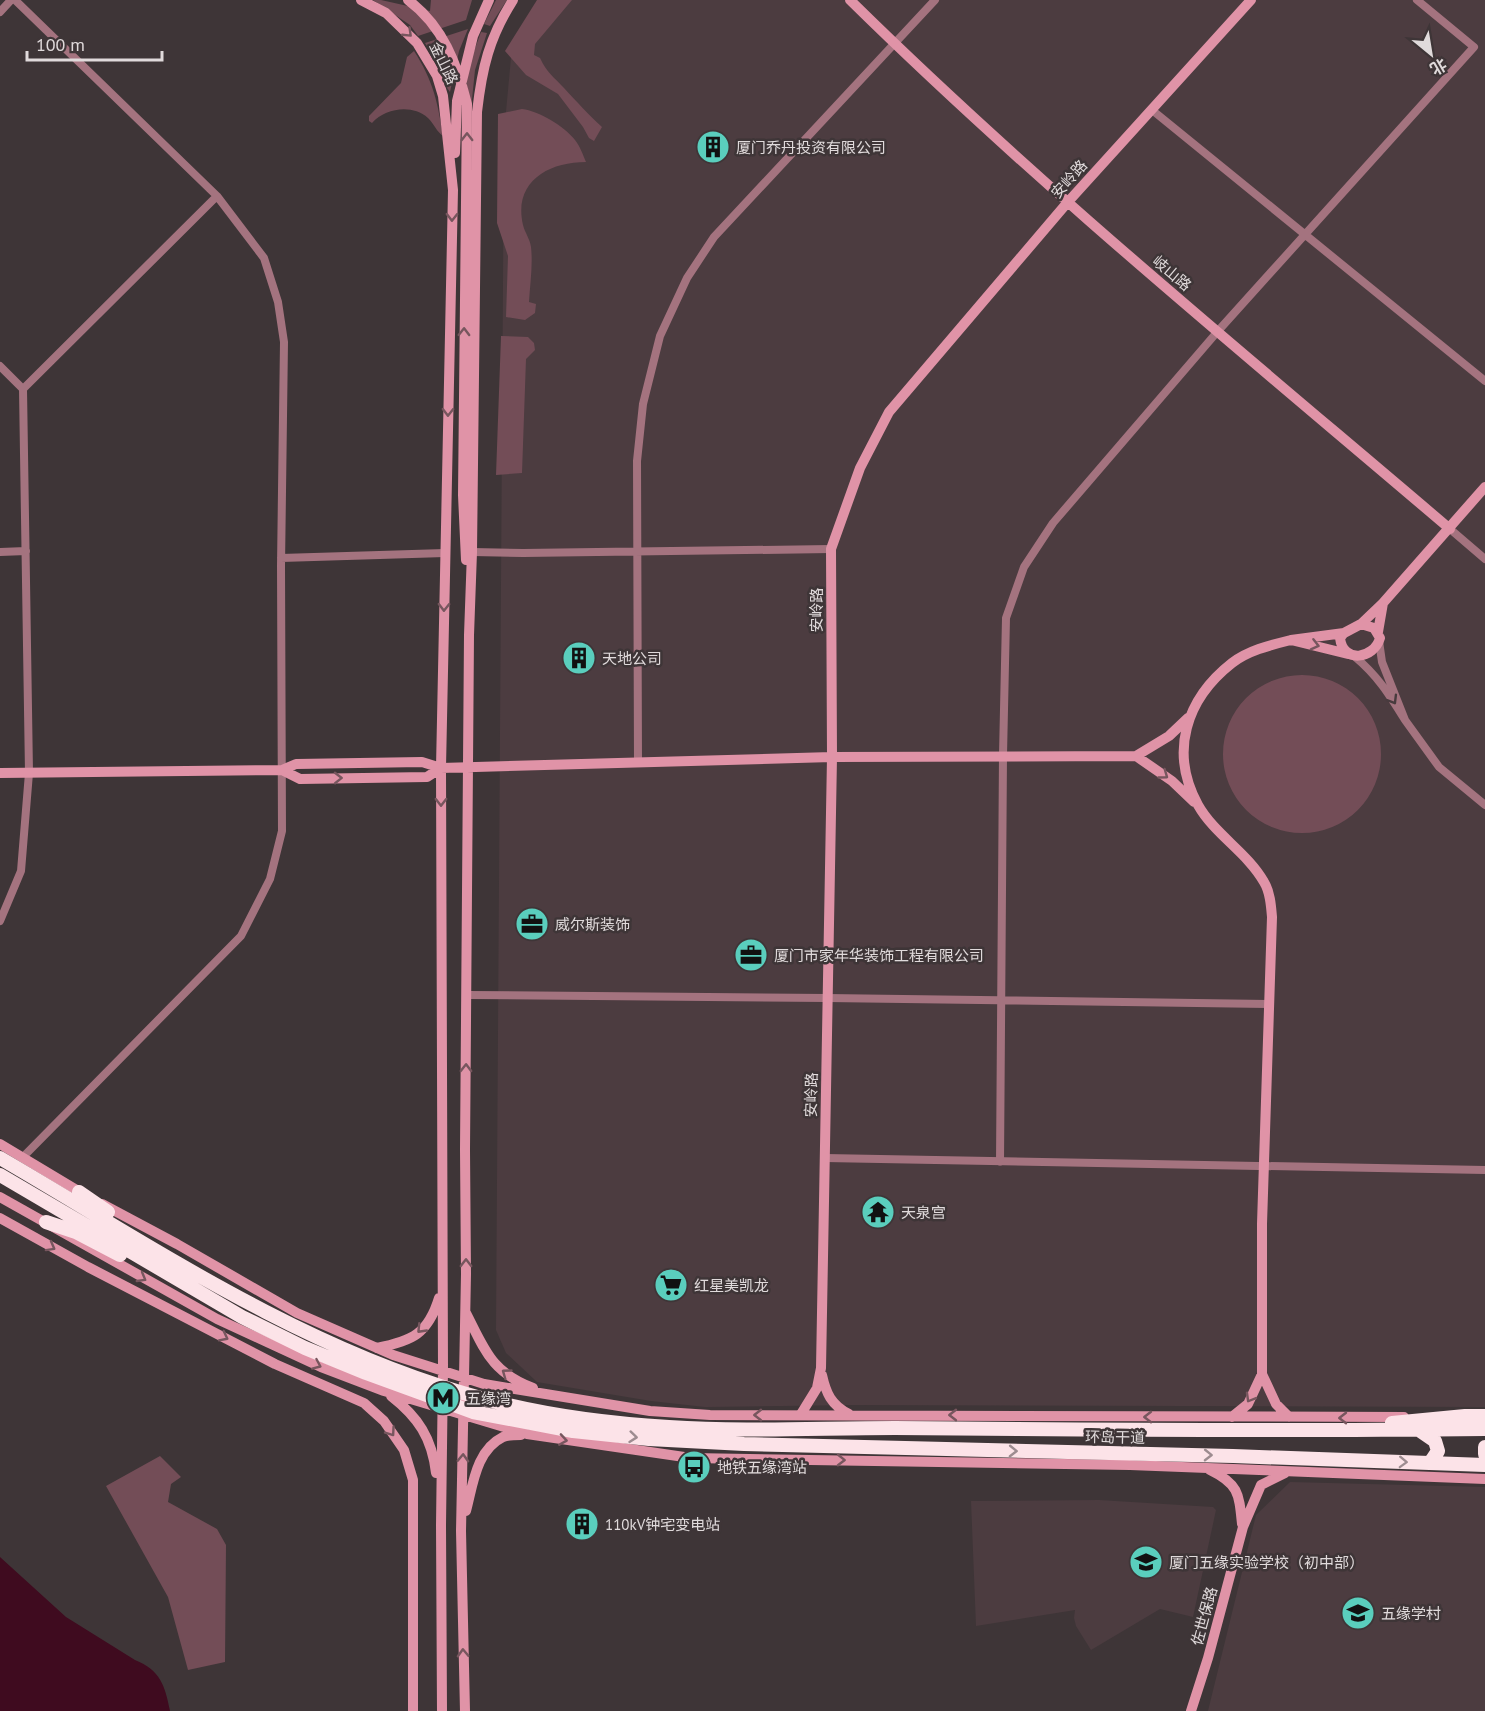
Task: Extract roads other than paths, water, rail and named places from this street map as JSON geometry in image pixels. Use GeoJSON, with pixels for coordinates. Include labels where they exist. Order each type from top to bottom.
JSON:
{"type":"FeatureCollection","features":[{"type":"Feature","properties":{"kind":"highway"},"geometry":{"type":"LineString","coordinates":[[0,1158],[212,1282]]}},
{"type":"Feature","properties":{"kind":"highway"},"geometry":{"type":"LineString","coordinates":[[0,1175],[187,1285]]}},
{"type":"Feature","properties":{"kind":"highway"},"geometry":{"type":"LineString","coordinates":[[79,1192],[212,1282]]}},
{"type":"Feature","properties":{"kind":"highway"},"geometry":{"type":"LineString","coordinates":[[46,1222],[76,1232],[187,1285]]}},
{"type":"Feature","properties":{"kind":"highway","name":"环岛干道"},"geometry":{"type":"LineString","coordinates":[[212,1282],[292,1327],[366,1360],[464,1394],[571,1417],[668,1427],[745,1430],[868,1428],[1216,1432],[1485,1429]]}},
{"type":"Feature","properties":{"kind":"highway","name":"环岛干道"},"geometry":{"type":"LineString","coordinates":[[187,1285],[242,1317],[305,1348],[366,1373],[473,1412],[573,1431],[649,1439],[744,1444],[1233,1456],[1485,1465]]}},
{"type":"Feature","properties":{"kind":"highway"},"geometry":{"type":"LineString","coordinates":[[1338,1431],[1415,1420],[1485,1415]]}},
{"type":"Feature","properties":{"kind":"highway"},"geometry":{"type":"LineString","coordinates":[[1419,1430],[1435,1441],[1438,1451],[1430,1463]]}},
{"type":"Feature","properties":{"kind":"highway"},"geometry":{"type":"LineString","coordinates":[[1485,1447],[1485,1454]]}},
{"type":"Feature","properties":{"kind":"main road","name":"金山路"},"geometry":{"type":"LineString","coordinates":[[361,0],[386,13],[417,43],[433,68],[443,96],[453,190]]}},
{"type":"Feature","properties":{"kind":"main road"},"geometry":{"type":"LineString","coordinates":[[408,0],[419,8],[436,28],[450,51],[460,77],[466,104],[463,495],[469,635]]}},
{"type":"Feature","properties":{"kind":"main road"},"geometry":{"type":"LineString","coordinates":[[442,1711],[441,768],[453,190],[457,101],[473,36],[489,0]]}},
{"type":"Feature","properties":{"kind":"main road"},"geometry":{"type":"LineString","coordinates":[[465,1711],[461,1532],[465,1312],[469,635],[477,112],[482,70],[499,21],[513,0]]}},
{"type":"Feature","properties":{"kind":"main road","name":"岐山路"},"geometry":{"type":"LineString","coordinates":[[850,0],[1067,203],[1450,529]]}},
{"type":"Feature","properties":{"kind":"main road","name":"安岭路"},"geometry":{"type":"LineString","coordinates":[[821,1368],[832,757],[831,549],[860,468],[889,412],[1067,203],[1251,0]]}},
{"type":"Feature","properties":{"kind":"main road"},"geometry":{"type":"LineString","coordinates":[[0,773],[282,770],[296,764],[422,762],[441,768],[832,757],[1136,756],[1170,736],[1189,717],[1211,685],[1233,662],[1254,651],[1291,640],[1344,633],[1361,624],[1450,529],[1485,487]]}},
{"type":"Feature","properties":{"kind":"main road"},"geometry":{"type":"LineString","coordinates":[[1291,640],[1351,655],[1365,655],[1372,651],[1378,637],[1383,603]]}},
{"type":"Feature","properties":{"kind":"main road"},"geometry":{"type":"LineString","coordinates":[[1361,624],[1374,628],[1378,637]]}},
{"type":"Feature","properties":{"kind":"main road"},"geometry":{"type":"LineString","coordinates":[[1344,633],[1340,638],[1341,643],[1351,655]]}},
{"type":"Feature","properties":{"kind":"main road"},"geometry":{"type":"LineString","coordinates":[[1189,717],[1184,752],[1190,785],[1199,807]]}},
{"type":"Feature","properties":{"kind":"main road"},"geometry":{"type":"LineString","coordinates":[[1136,756],[1172,781],[1199,807],[1212,825],[1254,867],[1265,883],[1270,901],[1272,917],[1262,1224],[1262,1374],[1248,1404],[1232,1417]]}},
{"type":"Feature","properties":{"kind":"main road"},"geometry":{"type":"LineString","coordinates":[[0,1144],[79,1192],[177,1244],[297,1313],[393,1355],[484,1384],[559,1398],[650,1411],[710,1415],[1465,1416]]}},
{"type":"Feature","properties":{"kind":"main road"},"geometry":{"type":"LineString","coordinates":[[0,1197],[217,1319],[321,1367],[384,1391],[527,1434],[692,1458],[1130,1465],[1485,1479]]}},
{"type":"Feature","properties":{"kind":"main road"},"geometry":{"type":"LineString","coordinates":[[0,1218],[88,1268],[275,1364],[364,1403],[384,1422],[404,1450],[413,1480],[413,1711]]}},
{"type":"Feature","properties":{"kind":"main road"},"geometry":{"type":"LineString","coordinates":[[377,1348],[403,1343],[420,1334],[434,1313],[443,1286]]}},
{"type":"Feature","properties":{"kind":"main road"},"geometry":{"type":"LineString","coordinates":[[465,1312],[486,1351],[500,1371],[521,1383],[559,1398]]}},
{"type":"Feature","properties":{"kind":"main road"},"geometry":{"type":"LineString","coordinates":[[801,1414],[817,1388],[821,1368]]}},
{"type":"Feature","properties":{"kind":"main road"},"geometry":{"type":"LineString","coordinates":[[821,1368],[826,1393],[837,1408],[851,1414]]}},
{"type":"Feature","properties":{"kind":"main road"},"geometry":{"type":"LineString","coordinates":[[1262,1374],[1276,1404],[1289,1417]]}},
{"type":"Feature","properties":{"kind":"main road"},"geometry":{"type":"LineString","coordinates":[[384,1391],[408,1410],[427,1435],[435,1461],[441,1525]]}},
{"type":"Feature","properties":{"kind":"main road"},"geometry":{"type":"LineString","coordinates":[[461,1532],[477,1467],[486,1450],[504,1436],[527,1434]]}},
{"type":"Feature","properties":{"kind":"main road"},"geometry":{"type":"LineString","coordinates":[[1206,1468],[1226,1478],[1238,1492],[1243,1527]]}},
{"type":"Feature","properties":{"kind":"main road"},"geometry":{"type":"LineString","coordinates":[[1243,1527],[1261,1485],[1287,1472]]}},
{"type":"Feature","properties":{"kind":"main road","name":"佐世保路"},"geometry":{"type":"LineString","coordinates":[[1191,1711],[1208,1658],[1243,1527]]}},
{"type":"Feature","properties":{"kind":"street"},"geometry":{"type":"LineString","coordinates":[[0,12],[13,0],[217,196],[264,258],[278,302],[284,342],[281,558],[282,831],[270,879],[241,936],[22,1158]]}},
{"type":"Feature","properties":{"kind":"street"},"geometry":{"type":"LineString","coordinates":[[638,762],[637,461],[642,404],[660,336],[687,278],[714,237],[935,0]]}},
{"type":"Feature","properties":{"kind":"street"},"geometry":{"type":"LineString","coordinates":[[1000,1162],[1006,618],[1024,567],[1053,523],[1218,331],[1474,46],[1417,0]]}},
{"type":"Feature","properties":{"kind":"street"},"geometry":{"type":"LineString","coordinates":[[1152,110],[1485,381]]}},
{"type":"Feature","properties":{"kind":"street"},"geometry":{"type":"LineString","coordinates":[[23,388],[217,196]]}},
{"type":"Feature","properties":{"kind":"street"},"geometry":{"type":"LineString","coordinates":[[0,366],[23,388],[29,773],[21,871],[0,921]]}},
{"type":"Feature","properties":{"kind":"street","name":"岐山路"},"geometry":{"type":"LineString","coordinates":[[1450,529],[1485,559]]}},
{"type":"Feature","properties":{"kind":"street"},"geometry":{"type":"LineString","coordinates":[[472,552],[831,549]]}},
{"type":"Feature","properties":{"kind":"street"},"geometry":{"type":"LineString","coordinates":[[0,552],[26,551]]}},
{"type":"Feature","properties":{"kind":"street"},"geometry":{"type":"LineString","coordinates":[[281,558],[446,553]]}},
{"type":"Feature","properties":{"kind":"street"},"geometry":{"type":"LineString","coordinates":[[1378,637],[1382,662],[1406,720]]}},
{"type":"Feature","properties":{"kind":"street"},"geometry":{"type":"LineString","coordinates":[[1351,655],[1370,669],[1384,685],[1439,767],[1485,805]]}},
{"type":"Feature","properties":{"kind":"street"},"geometry":{"type":"LineString","coordinates":[[467,996],[1268,1004]]}},
{"type":"Feature","properties":{"kind":"street"},"geometry":{"type":"LineString","coordinates":[[825,1158],[1485,1170]]}},
{"type":"Feature","properties":{"kind":"place","name":"厦门乔丹投资有限公司"},"geometry":{"type":"Point","coordinates":[713,147]}},
{"type":"Feature","properties":{"kind":"place","name":"天地公司"},"geometry":{"type":"Point","coordinates":[579,658]}},
{"type":"Feature","properties":{"kind":"place","name":"威尔斯装饰"},"geometry":{"type":"Point","coordinates":[532,924]}},
{"type":"Feature","properties":{"kind":"place","name":"厦门市家年华装饰工程有限公司"},"geometry":{"type":"Point","coordinates":[751,955]}},
{"type":"Feature","properties":{"kind":"place","name":"天泉宫"},"geometry":{"type":"Point","coordinates":[878,1212]}},
{"type":"Feature","properties":{"kind":"place","name":"红星美凯龙"},"geometry":{"type":"Point","coordinates":[671,1285]}},
{"type":"Feature","properties":{"kind":"place","name":"五缘湾"},"geometry":{"type":"Point","coordinates":[443,1398]}},
{"type":"Feature","properties":{"kind":"place","name":"地铁五缘湾站"},"geometry":{"type":"Point","coordinates":[694,1467]}},
{"type":"Feature","properties":{"kind":"place","name":"110kV钟宅变电站"},"geometry":{"type":"Point","coordinates":[582,1524]}},
{"type":"Feature","properties":{"kind":"place","name":"厦门五缘实验学校（初中部）"},"geometry":{"type":"Point","coordinates":[1146,1562]}},
{"type":"Feature","properties":{"kind":"place","name":"五缘学村"},"geometry":{"type":"Point","coordinates":[1358,1613]}}]}
